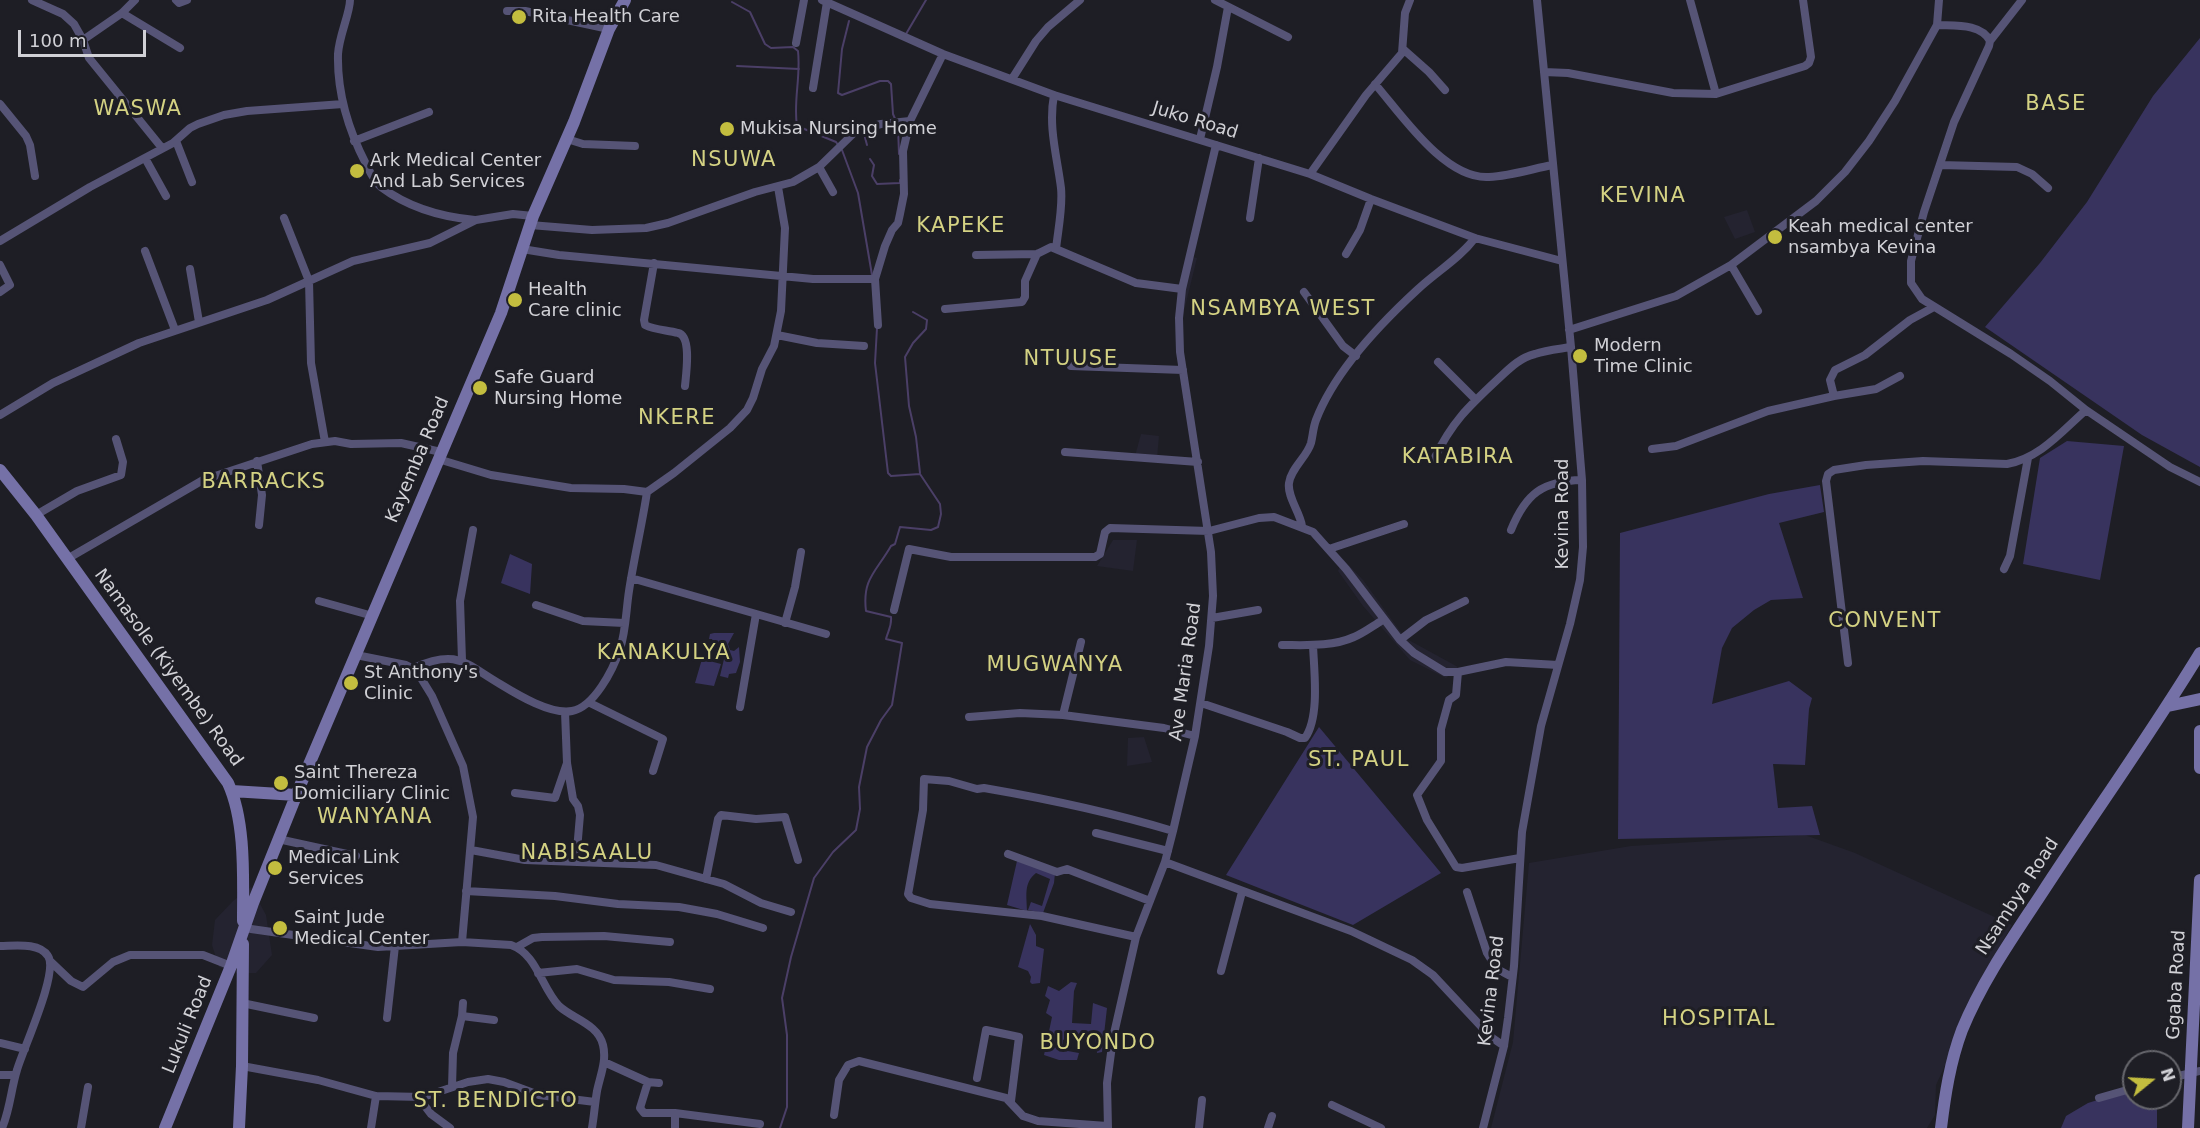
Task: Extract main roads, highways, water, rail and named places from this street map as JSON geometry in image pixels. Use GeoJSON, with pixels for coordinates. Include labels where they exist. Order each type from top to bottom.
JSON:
{"type":"FeatureCollection","features":[{"type":"Feature","properties":{"kind":"main road","name":"Kayemba Road"},"geometry":{"type":"LineString","coordinates":[[243,931],[296,795],[501,313],[532,221],[609,29],[625,0]]}},
{"type":"Feature","properties":{"kind":"main road","name":"Namasole (Kiyembe) Road"},"geometry":{"type":"LineString","coordinates":[[0,470],[36,515],[216,765],[232,791],[243,866],[243,1003],[239,1128]]}},
{"type":"Feature","properties":{"kind":"main road","name":"Nsambya Road"},"geometry":{"type":"LineString","coordinates":[[1941,1128],[1946,1084],[1956,1048],[1989,974],[2093,815],[2168,706],[2200,653]]}},
{"type":"Feature","properties":{"kind":"main road"},"geometry":{"type":"LineString","coordinates":[[2168,706],[2200,699]]}},
{"type":"Feature","properties":{"kind":"main road"},"geometry":{"type":"LineString","coordinates":[[2200,731],[2200,768]]}},
{"type":"Feature","properties":{"kind":"main road"},"geometry":{"type":"LineString","coordinates":[[232,791],[296,795]]}},
{"type":"Feature","properties":{"kind":"main road","name":"Ggaba Road"},"geometry":{"type":"LineString","coordinates":[[2188,1128],[2196,1071],[2200,880]]}},
{"type":"Feature","properties":{"kind":"main road","name":"Lukuli Road"},"geometry":{"type":"LineString","coordinates":[[165,1128],[243,931]]}},
{"type":"Feature","properties":{"kind":"waterway"},"geometry":{"type":"LineString","coordinates":[[906,34],[926,0]]}},
{"type":"Feature","properties":{"kind":"waterway"},"geometry":{"type":"LineString","coordinates":[[732,2],[750,12],[765,44],[771,48],[793,47],[798,51],[797,126],[836,142],[838,145]]}},
{"type":"Feature","properties":{"kind":"waterway"},"geometry":{"type":"LineString","coordinates":[[849,21],[842,49],[838,93],[842,95],[880,81],[888,81],[891,84],[893,114],[896,121]]}},
{"type":"Feature","properties":{"kind":"waterway"},"geometry":{"type":"LineString","coordinates":[[737,66],[799,69]]}},
{"type":"Feature","properties":{"kind":"waterway"},"geometry":{"type":"LineString","coordinates":[[898,127],[899,154]]}},
{"type":"Feature","properties":{"kind":"waterway"},"geometry":{"type":"LineString","coordinates":[[828,131],[833,129],[849,133]]}},
{"type":"Feature","properties":{"kind":"waterway"},"geometry":{"type":"LineString","coordinates":[[863,130],[867,145]]}},
{"type":"Feature","properties":{"kind":"waterway"},"geometry":{"type":"LineString","coordinates":[[842,150],[858,193],[872,275]]}},
{"type":"Feature","properties":{"kind":"waterway"},"geometry":{"type":"LineString","coordinates":[[870,159],[874,165],[872,176],[877,184],[900,183],[900,180]]}},
{"type":"Feature","properties":{"kind":"waterway"},"geometry":{"type":"LineString","coordinates":[[913,312],[927,320],[926,329],[913,343],[905,357],[909,406],[916,437],[920,473]]}},
{"type":"Feature","properties":{"kind":"waterway"},"geometry":{"type":"LineString","coordinates":[[780,1128],[787,1107],[787,1035],[782,998],[791,957],[814,878],[833,852],[856,830],[860,809],[859,787],[867,747],[892,705],[902,643],[886,639],[891,617],[866,611],[868,583],[891,546],[895,544],[900,527],[931,530],[938,527],[941,514],[940,504],[920,474],[891,476],[888,473],[875,363],[877,328]]}},
{"type":"Feature","properties":{"kind":"place","name":"Rita Health Care"},"geometry":{"type":"Point","coordinates":[519,17]}},
{"type":"Feature","properties":{"kind":"place","name":"Mukisa Nursing Home"},"geometry":{"type":"Point","coordinates":[727,129]}},
{"type":"Feature","properties":{"kind":"place","name":"Ark Medical Center And Lab Services"},"geometry":{"type":"Point","coordinates":[357,171]}},
{"type":"Feature","properties":{"kind":"place","name":"Keah medical center nsambya Kevina"},"geometry":{"type":"Point","coordinates":[1775,237]}},
{"type":"Feature","properties":{"kind":"place","name":"Health Care clinic"},"geometry":{"type":"Point","coordinates":[515,300]}},
{"type":"Feature","properties":{"kind":"place","name":"Modern Time Clinic"},"geometry":{"type":"Point","coordinates":[1580,356]}},
{"type":"Feature","properties":{"kind":"place","name":"Safe Guard Nursing Home"},"geometry":{"type":"Point","coordinates":[480,388]}},
{"type":"Feature","properties":{"kind":"place","name":"St Anthony's Clinic"},"geometry":{"type":"Point","coordinates":[351,683]}},
{"type":"Feature","properties":{"kind":"place","name":"Saint Thereza Domiciliary Clinic"},"geometry":{"type":"Point","coordinates":[281,783]}},
{"type":"Feature","properties":{"kind":"place","name":"Medical Link Services"},"geometry":{"type":"Point","coordinates":[275,868]}},
{"type":"Feature","properties":{"kind":"place","name":"Saint Jude Medical Center"},"geometry":{"type":"Point","coordinates":[280,928]}},
{"type":"Feature","properties":{"kind":"district","name":"BASE"},"geometry":{"type":"Point","coordinates":[2056,105]}},
{"type":"Feature","properties":{"kind":"district","name":"WASWA"},"geometry":{"type":"Point","coordinates":[138,110]}},
{"type":"Feature","properties":{"kind":"district","name":"NSUWA"},"geometry":{"type":"Point","coordinates":[734,161]}},
{"type":"Feature","properties":{"kind":"district","name":"KEVINA"},"geometry":{"type":"Point","coordinates":[1643,197]}},
{"type":"Feature","properties":{"kind":"district","name":"KAPEKE"},"geometry":{"type":"Point","coordinates":[961,227]}},
{"type":"Feature","properties":{"kind":"district","name":"NSAMBYA WEST"},"geometry":{"type":"Point","coordinates":[1283,310]}},
{"type":"Feature","properties":{"kind":"district","name":"NTUUSE"},"geometry":{"type":"Point","coordinates":[1071,360]}},
{"type":"Feature","properties":{"kind":"district","name":"NKERE"},"geometry":{"type":"Point","coordinates":[677,419]}},
{"type":"Feature","properties":{"kind":"district","name":"KATABIRA"},"geometry":{"type":"Point","coordinates":[1458,458]}},
{"type":"Feature","properties":{"kind":"district","name":"BARRACKS"},"geometry":{"type":"Point","coordinates":[264,483]}},
{"type":"Feature","properties":{"kind":"district","name":"CONVENT"},"geometry":{"type":"Point","coordinates":[1885,622]}},
{"type":"Feature","properties":{"kind":"district","name":"KANAKULYA"},"geometry":{"type":"Point","coordinates":[664,654]}},
{"type":"Feature","properties":{"kind":"district","name":"MUGWANYA"},"geometry":{"type":"Point","coordinates":[1055,666]}},
{"type":"Feature","properties":{"kind":"district","name":"ST. PAUL"},"geometry":{"type":"Point","coordinates":[1359,761]}},
{"type":"Feature","properties":{"kind":"district","name":"WANYANA"},"geometry":{"type":"Point","coordinates":[375,818]}},
{"type":"Feature","properties":{"kind":"district","name":"NABISAALU"},"geometry":{"type":"Point","coordinates":[587,854]}},
{"type":"Feature","properties":{"kind":"district","name":"HOSPITAL"},"geometry":{"type":"Point","coordinates":[1719,1020]}},
{"type":"Feature","properties":{"kind":"district","name":"BUYONDO"},"geometry":{"type":"Point","coordinates":[1098,1044]}},
{"type":"Feature","properties":{"kind":"district","name":"ST. BENDICTO"},"geometry":{"type":"Point","coordinates":[496,1102]}}]}
